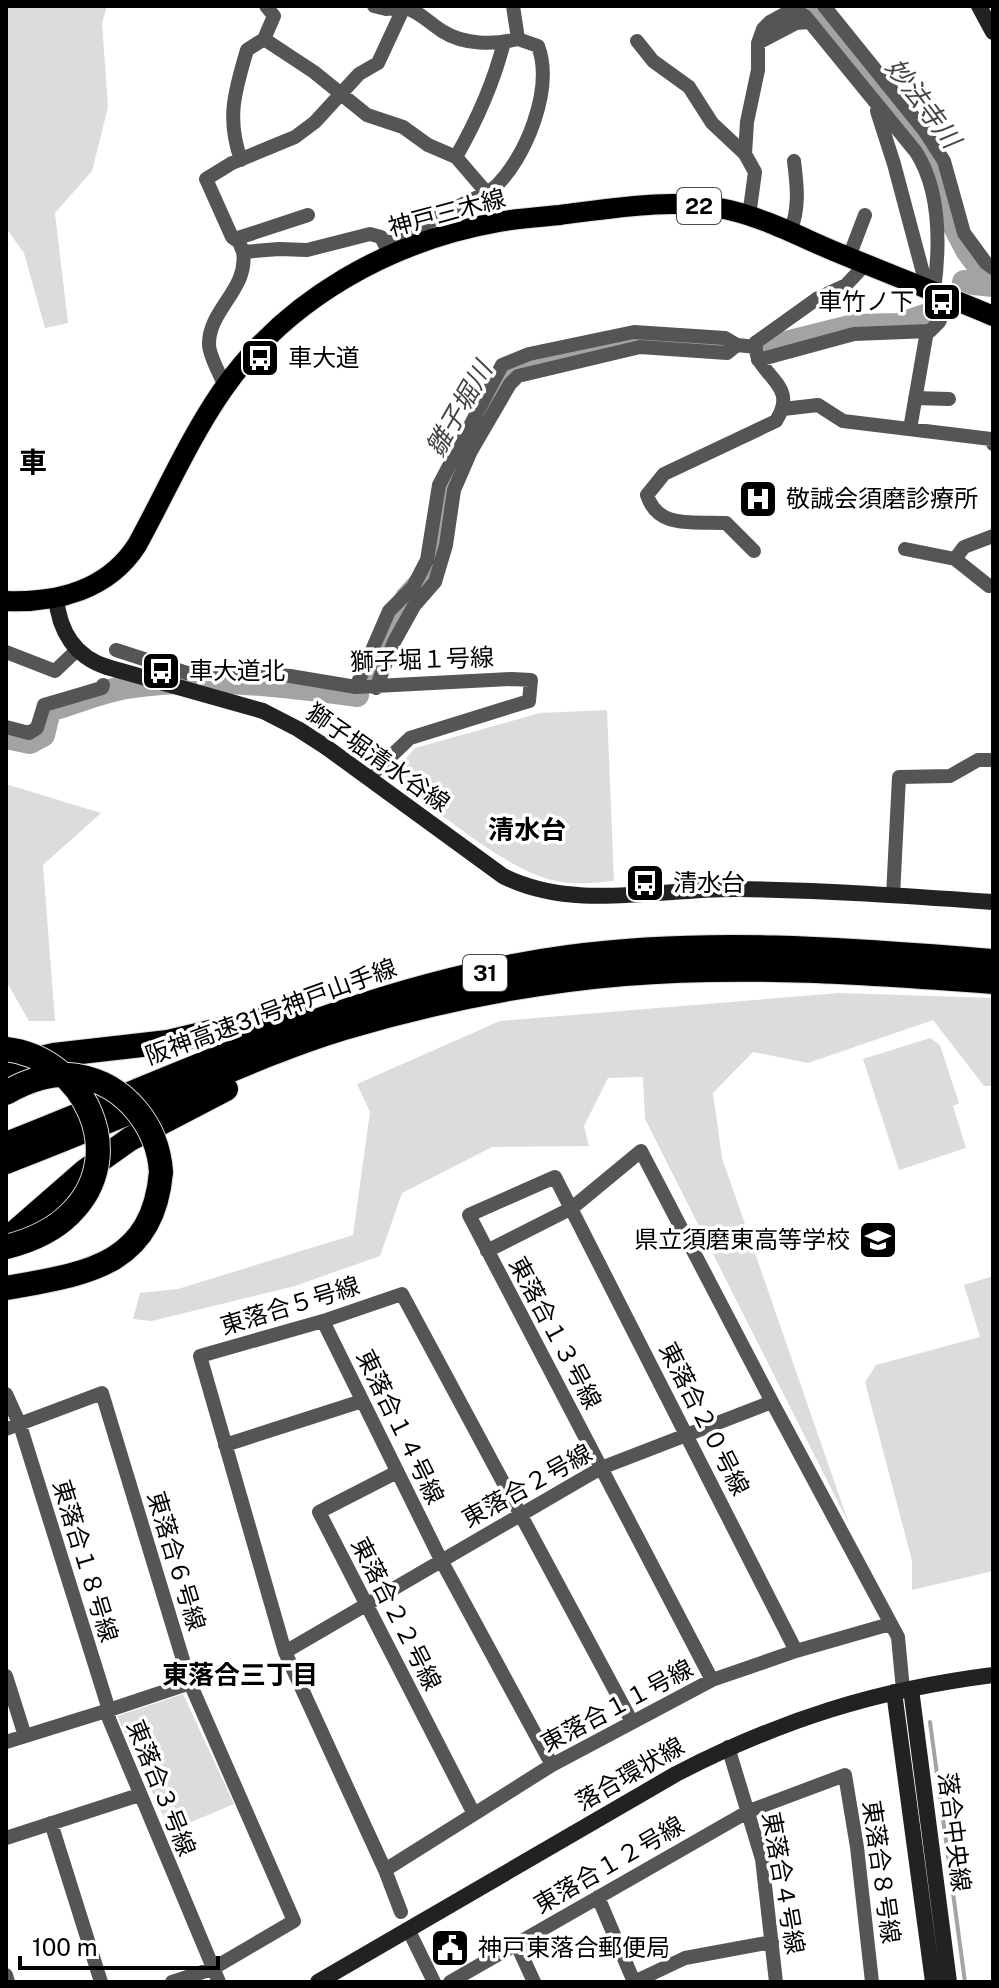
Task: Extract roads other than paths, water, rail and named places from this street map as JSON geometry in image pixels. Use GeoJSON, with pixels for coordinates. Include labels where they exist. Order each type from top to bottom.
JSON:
{"type":"FeatureCollection","features":[{"type":"Feature","properties":{"kind":"highway","name":"阪神高速31号神戸山手線"},"geometry":{"type":"LineString","coordinates":[[6,1144],[274,1035],[370,1002],[483,973],[568,957],[683,948],[794,948],[993,961]]}},
{"type":"Feature","properties":{"kind":"highway","name":"阪神高速31号神戸山手線"},"geometry":{"type":"LineString","coordinates":[[6,1162],[252,1062],[341,1029],[424,1006],[576,979],[684,971],[850,972],[993,982]]}},
{"type":"Feature","properties":{"kind":"highway"},"geometry":{"type":"LineString","coordinates":[[6,1066],[54,1055],[199,1036],[430,975],[483,973]]}},
{"type":"Feature","properties":{"kind":"highway","name":"31"},"geometry":{"type":"LineString","coordinates":[[6,1240],[85,1171],[141,1132],[254,1075],[424,1006]]}},
{"type":"Feature","properties":{"kind":"highway"},"geometry":{"type":"LineString","coordinates":[[6,1049],[39,1057],[68,1077],[89,1108],[97,1146],[92,1179],[72,1213],[51,1229],[6,1247]]}},
{"type":"Feature","properties":{"kind":"highway"},"geometry":{"type":"LineString","coordinates":[[6,1093],[42,1078],[77,1075],[110,1088],[142,1115],[156,1143],[161,1172],[159,1198],[153,1214],[125,1250],[105,1264],[80,1274],[6,1288]]}},
{"type":"Feature","properties":{"kind":"main road","name":"神戸三木線"},"geometry":{"type":"LineString","coordinates":[[6,601],[35,602],[98,584],[128,559],[225,386],[249,356],[305,305],[388,249],[500,222],[668,204],[707,206],[749,216],[993,316]]}},
{"type":"Feature","properties":{"kind":"street"},"geometry":{"type":"LineString","coordinates":[[241,160],[234,139],[233,98],[247,50],[264,39],[274,16],[266,6]]}},
{"type":"Feature","properties":{"kind":"street"},"geometry":{"type":"LineString","coordinates":[[239,246],[307,250],[370,234],[381,237],[388,249],[494,188],[515,162],[532,131],[540,103],[542,55],[538,46],[511,41],[494,45],[456,37],[442,31],[413,8],[374,6]]}},
{"type":"Feature","properties":{"kind":"street"},"geometry":{"type":"LineString","coordinates":[[456,157],[511,41],[513,6]]}},
{"type":"Feature","properties":{"kind":"street"},"geometry":{"type":"LineString","coordinates":[[824,6],[924,130],[944,161],[964,233],[993,268]]}},
{"type":"Feature","properties":{"kind":"street"},"geometry":{"type":"LineString","coordinates":[[982,7],[993,32]]}},
{"type":"Feature","properties":{"kind":"street"},"geometry":{"type":"LineString","coordinates":[[225,386],[209,349],[210,331],[243,274],[239,246],[227,228],[206,179],[295,137],[315,122],[359,74],[378,63],[413,8]]}},
{"type":"Feature","properties":{"kind":"street"},"geometry":{"type":"LineString","coordinates":[[356,687],[389,611],[413,587],[427,560],[439,485],[502,365],[529,354],[634,332],[725,338],[757,354],[854,334],[927,331],[939,322],[936,216],[926,168],[809,22],[790,8],[763,29],[758,43],[757,86],[747,122],[745,154]]}},
{"type":"Feature","properties":{"kind":"street"},"geometry":{"type":"LineString","coordinates":[[758,43],[796,23],[809,22]]}},
{"type":"Feature","properties":{"kind":"street"},"geometry":{"type":"LineString","coordinates":[[264,39],[314,72],[367,115],[403,127],[428,145],[456,157],[486,192]]}},
{"type":"Feature","properties":{"kind":"street"},"geometry":{"type":"LineString","coordinates":[[637,41],[653,61],[689,87],[712,123],[745,154],[755,172],[749,216]]}},
{"type":"Feature","properties":{"kind":"street"},"geometry":{"type":"LineString","coordinates":[[874,103],[937,292]]}},
{"type":"Feature","properties":{"kind":"street"},"geometry":{"type":"LineString","coordinates":[[790,232],[795,221],[798,193],[794,161]]}},
{"type":"Feature","properties":{"kind":"street"},"geometry":{"type":"LineString","coordinates":[[239,246],[308,215]]}},
{"type":"Feature","properties":{"kind":"street"},"geometry":{"type":"LineString","coordinates":[[754,551],[726,523],[663,520],[651,509],[647,495],[664,474],[776,421],[783,409],[782,392],[757,354],[755,343],[818,298],[846,285],[861,269],[856,260],[865,215]]}},
{"type":"Feature","properties":{"kind":"street"},"geometry":{"type":"LineString","coordinates":[[910,429],[927,331]]}},
{"type":"Feature","properties":{"kind":"street"},"geometry":{"type":"LineString","coordinates":[[376,688],[394,642],[414,606],[435,582],[446,545],[454,490],[471,451],[510,384],[518,376],[640,347],[727,353],[737,345]]}},
{"type":"Feature","properties":{"kind":"street"},"geometry":{"type":"LineString","coordinates":[[915,398],[949,399]]}},
{"type":"Feature","properties":{"kind":"street"},"geometry":{"type":"LineString","coordinates":[[783,409],[818,405],[843,421],[991,439],[993,444]]}},
{"type":"Feature","properties":{"kind":"street"},"geometry":{"type":"LineString","coordinates":[[955,559],[964,547],[993,536]]}},
{"type":"Feature","properties":{"kind":"street"},"geometry":{"type":"LineString","coordinates":[[905,549],[955,559],[993,586]]}},
{"type":"Feature","properties":{"kind":"street"},"geometry":{"type":"LineString","coordinates":[[6,652],[55,671],[77,650],[61,622],[56,597]]}},
{"type":"Feature","properties":{"kind":"street","name":"獅子堀清水谷線"},"geometry":{"type":"LineString","coordinates":[[77,650],[93,663],[263,711],[326,747],[503,876],[531,888],[550,893],[589,895],[744,889],[993,902]]}},
{"type":"Feature","properties":{"kind":"street","name":"獅子堀１号線"},"geometry":{"type":"LineString","coordinates":[[116,650],[187,673],[228,671],[290,676],[356,687],[531,680],[529,701],[410,738],[368,778]]}},
{"type":"Feature","properties":{"kind":"street"},"geometry":{"type":"LineString","coordinates":[[6,727],[29,733],[37,728],[44,705],[102,688],[103,685]]}},
{"type":"Feature","properties":{"kind":"street"},"geometry":{"type":"LineString","coordinates":[[893,896],[899,777],[950,776],[978,760],[993,760]]}},
{"type":"Feature","properties":{"kind":"street","name":"東落合１３号線"},"geometry":{"type":"LineString","coordinates":[[712,1680],[487,1251],[572,1208],[641,1151],[772,1402]]}},
{"type":"Feature","properties":{"kind":"street","name":"東落合２０号線"},"geometry":{"type":"LineString","coordinates":[[487,1251],[469,1215],[555,1177],[796,1651]]}},
{"type":"Feature","properties":{"kind":"street","name":"東落合５号線"},"geometry":{"type":"LineString","coordinates":[[285,1652],[200,1356],[323,1321],[402,1294],[520,1514]]}},
{"type":"Feature","properties":{"kind":"street","name":"東落合１４号線"},"geometry":{"type":"LineString","coordinates":[[323,1321],[441,1560],[552,1765]]}},
{"type":"Feature","properties":{"kind":"street","name":"東落合６号線"},"geometry":{"type":"LineString","coordinates":[[13,1427],[102,1393],[190,1683],[294,1921],[215,1976]]}},
{"type":"Feature","properties":{"kind":"street","name":"東落合１８号線"},"geometry":{"type":"LineString","coordinates":[[6,1394],[13,1427],[109,1710]]}},
{"type":"Feature","properties":{"kind":"street"},"geometry":{"type":"LineString","coordinates":[[225,1445],[362,1401]]}},
{"type":"Feature","properties":{"kind":"street"},"geometry":{"type":"LineString","coordinates":[[772,1402],[898,1637],[903,1690]]}},
{"type":"Feature","properties":{"kind":"street","name":"東落合２号線"},"geometry":{"type":"LineString","coordinates":[[285,1652],[601,1468],[772,1402]]}},
{"type":"Feature","properties":{"kind":"street","name":"東落合２２号線"},"geometry":{"type":"LineString","coordinates":[[397,1472],[319,1512],[474,1814]]}},
{"type":"Feature","properties":{"kind":"street"},"geometry":{"type":"LineString","coordinates":[[520,1514],[632,1722]]}},
{"type":"Feature","properties":{"kind":"street","name":"東落合１１号線"},"geometry":{"type":"LineString","coordinates":[[385,1870],[552,1765],[712,1680],[796,1651],[890,1624]]}},
{"type":"Feature","properties":{"kind":"street"},"geometry":{"type":"LineString","coordinates":[[285,1652],[385,1870],[401,1912]]}},
{"type":"Feature","properties":{"kind":"street","name":"落合環状線"},"geometry":{"type":"LineString","coordinates":[[318,1982],[676,1774],[728,1747],[825,1710],[903,1690],[993,1675]]}},
{"type":"Feature","properties":{"kind":"street"},"geometry":{"type":"LineString","coordinates":[[6,1676],[25,1736]]}},
{"type":"Feature","properties":{"kind":"street"},"geometry":{"type":"LineString","coordinates":[[109,1710],[190,1683]]}},
{"type":"Feature","properties":{"kind":"street","name":"落合中央線"},"geometry":{"type":"LineString","coordinates":[[903,1690],[933,1982]]}},
{"type":"Feature","properties":{"kind":"street","name":"落合中央線"},"geometry":{"type":"LineString","coordinates":[[903,1690],[949,1982]]}},
{"type":"Feature","properties":{"kind":"street","name":"東落合３号線"},"geometry":{"type":"LineString","coordinates":[[6,1742],[109,1710],[109,1719],[139,1795],[215,1976]]}},
{"type":"Feature","properties":{"kind":"street","name":"東落合４号線"},"geometry":{"type":"LineString","coordinates":[[728,1747],[762,1859],[776,1982]]}},
{"type":"Feature","properties":{"kind":"street","name":"東落合８号線"},"geometry":{"type":"LineString","coordinates":[[749,1811],[845,1775],[857,1847],[872,1982]]}},
{"type":"Feature","properties":{"kind":"street"},"geometry":{"type":"LineString","coordinates":[[6,1838],[139,1795]]}},
{"type":"Feature","properties":{"kind":"street","name":"東落合１２号線"},"geometry":{"type":"LineString","coordinates":[[450,1982],[749,1811]]}},
{"type":"Feature","properties":{"kind":"street"},"geometry":{"type":"LineString","coordinates":[[51,1823],[101,1982]]}},
{"type":"Feature","properties":{"kind":"street"},"geometry":{"type":"LineString","coordinates":[[598,1897],[634,1982],[685,1958],[772,1942]]}},
{"type":"Feature","properties":{"kind":"street"},"geometry":{"type":"LineString","coordinates":[[408,1929],[434,1982]]}},
{"type":"Feature","properties":{"kind":"street"},"geometry":{"type":"LineString","coordinates":[[517,1945],[534,1982]]}},
{"type":"Feature","properties":{"kind":"street"},"geometry":{"type":"LineString","coordinates":[[6,1975],[8,1982]]}},
{"type":"Feature","properties":{"kind":"street"},"geometry":{"type":"LineString","coordinates":[[172,1982],[215,1976]]}},
{"type":"Feature","properties":{"kind":"waterway","name":"妙法寺川"},"geometry":{"type":"LineString","coordinates":[[812,6],[874,79],[936,161],[953,223],[967,250],[993,285]]}},
{"type":"Feature","properties":{"kind":"waterway","name":"雛子堀川"},"geometry":{"type":"LineString","coordinates":[[964,282],[993,285]]}},
{"type":"Feature","properties":{"kind":"waterway","name":"雛子堀川"},"geometry":{"type":"LineString","coordinates":[[761,349],[854,326],[898,325],[936,312]]}},
{"type":"Feature","properties":{"kind":"waterway","name":"雛子堀川"},"geometry":{"type":"LineString","coordinates":[[491,405],[513,368],[644,338],[726,346]]}},
{"type":"Feature","properties":{"kind":"waterway","name":"雛子堀川"},"geometry":{"type":"LineString","coordinates":[[373,674],[407,598],[431,572],[446,486],[460,458]]}},
{"type":"Feature","properties":{"kind":"waterway","name":"雛子堀川"},"geometry":{"type":"LineString","coordinates":[[6,737],[30,742],[43,735],[49,710],[117,689],[156,683],[242,683],[357,695]]}},
{"type":"Feature","properties":{"kind":"waterway"},"geometry":{"type":"LineString","coordinates":[[930,1722],[965,1982]]}},
{"type":"Feature","properties":{"kind":"place","name":"車竹ノ下"},"geometry":{"type":"Point","coordinates":[942,302]}},
{"type":"Feature","properties":{"kind":"place","name":"車大道"},"geometry":{"type":"Point","coordinates":[260,358]}},
{"type":"Feature","properties":{"kind":"place","name":"敬誠会須磨診療所"},"geometry":{"type":"Point","coordinates":[758,499]}},
{"type":"Feature","properties":{"kind":"place","name":"車大道北"},"geometry":{"type":"Point","coordinates":[161,671]}},
{"type":"Feature","properties":{"kind":"place","name":"清水台"},"geometry":{"type":"Point","coordinates":[645,883]}},
{"type":"Feature","properties":{"kind":"place","name":"県立須磨東高等学校"},"geometry":{"type":"Point","coordinates":[878,1240]}},
{"type":"Feature","properties":{"kind":"place","name":"神戸東落合郵便局"},"geometry":{"type":"Point","coordinates":[450,1948]}},
{"type":"Feature","properties":{"kind":"district","name":"車"},"geometry":{"type":"Point","coordinates":[33,462]}},
{"type":"Feature","properties":{"kind":"district","name":"清水台"},"geometry":{"type":"Point","coordinates":[527,830]}},
{"type":"Feature","properties":{"kind":"district","name":"東落合三丁目"},"geometry":{"type":"Point","coordinates":[240,1675]}}]}
